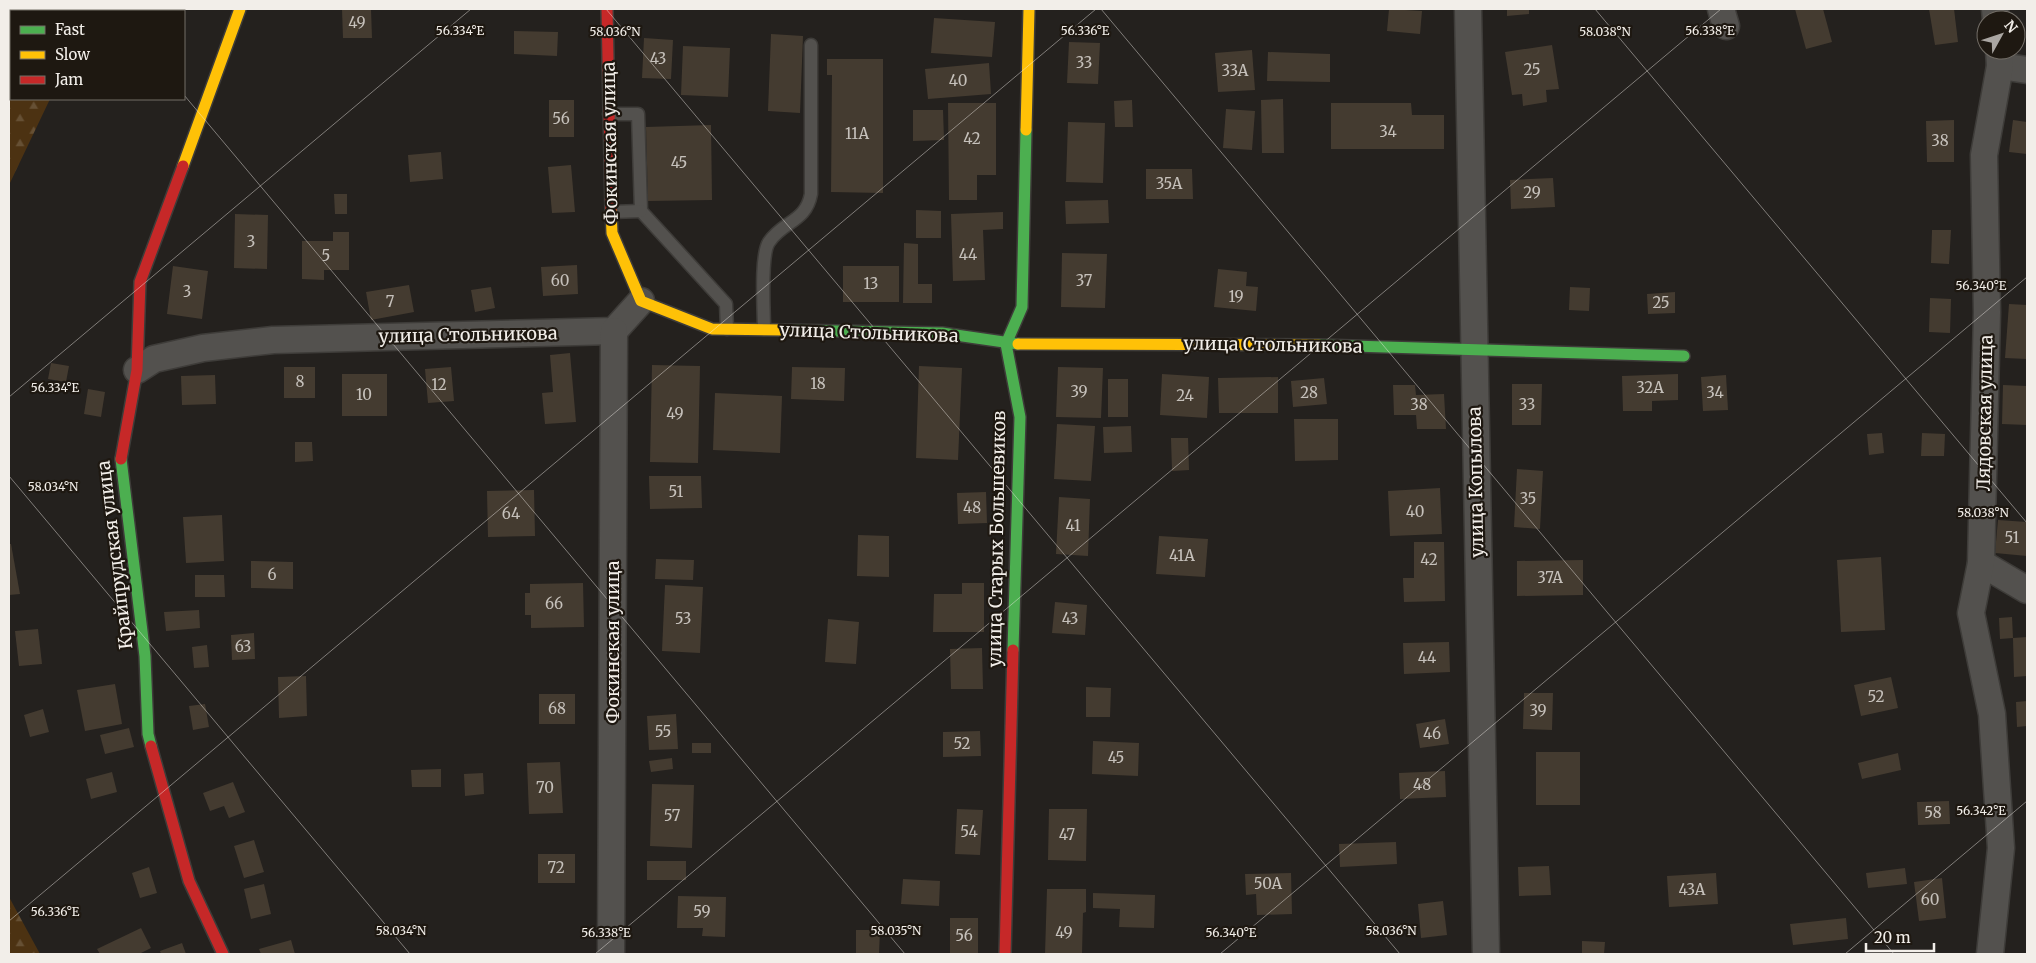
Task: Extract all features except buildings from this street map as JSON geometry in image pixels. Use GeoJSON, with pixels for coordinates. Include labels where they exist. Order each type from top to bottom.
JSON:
{"type":"FeatureCollection","features":[{"type":"Feature","properties":{"kind":"street","name":"Крайпрудская улица"},"geometry":{"type":"LineString","coordinates":[[223,954],[189,881],[148,734],[145,656],[120,454],[137,370],[140,282],[240,9]]}},
{"type":"Feature","properties":{"kind":"street","name":"Фокинская улица"},"geometry":{"type":"LineString","coordinates":[[607,9],[612,233],[640,301]]}},
{"type":"Feature","properties":{"kind":"street"},"geometry":{"type":"LineString","coordinates":[[1006,344],[1022,307],[1029,9]]}},
{"type":"Feature","properties":{"kind":"street","name":"улица Копылова"},"geometry":{"type":"LineString","coordinates":[[1468,9],[1486,954]]}},
{"type":"Feature","properties":{"kind":"street","name":"Лядовская улица"},"geometry":{"type":"LineString","coordinates":[[1990,954],[2001,848],[1992,714],[1971,612],[1981,563],[1987,312],[1984,155],[1999,60]]}},
{"type":"Feature","properties":{"kind":"street"},"geometry":{"type":"LineString","coordinates":[[2004,60],[2027,70]]}},
{"type":"Feature","properties":{"kind":"street","name":"улица Стольникова"},"geometry":{"type":"LineString","coordinates":[[640,301],[712,329],[942,332],[1006,344],[1288,344],[1684,356]]}},
{"type":"Feature","properties":{"kind":"street"},"geometry":{"type":"LineString","coordinates":[[614,331],[640,301]]}},
{"type":"Feature","properties":{"kind":"street","name":"улица Стольникова"},"geometry":{"type":"LineString","coordinates":[[137,370],[154,358],[203,348],[272,340],[614,331]]}},
{"type":"Feature","properties":{"kind":"street","name":"Фокинская улица"},"geometry":{"type":"LineString","coordinates":[[611,954],[614,331]]}},
{"type":"Feature","properties":{"kind":"street","name":"улица Старых Большевиков"},"geometry":{"type":"LineString","coordinates":[[1005,954],[1020,417],[1006,344]]}},
{"type":"Feature","properties":{"kind":"street"},"geometry":{"type":"LineString","coordinates":[[1981,563],[2027,590]]}},
{"type":"Feature","properties":{"kind":"lane"},"geometry":{"type":"LineString","coordinates":[[764,329],[765,251],[775,235],[806,210],[811,194],[811,45]]}},
{"type":"Feature","properties":{"kind":"lane"},"geometry":{"type":"LineString","coordinates":[[609,114],[638,114],[641,211],[726,304],[727,329]]}},
{"type":"Feature","properties":{"kind":"lane"},"geometry":{"type":"LineString","coordinates":[[611,212],[641,211]]}},
{"type":"Feature","properties":{"kind":"green space"},"geometry":{"type":"Polygon","coordinates":[[[9,9],[92,9],[10,10],[10,100],[50,100],[9,185],[9,9]]]}},
{"type":"Feature","properties":{"kind":"green space"},"geometry":{"type":"Polygon","coordinates":[[[9,897],[40,954],[9,954],[9,897]]]}},
{"type":"Feature","properties":{"kind":"traffic: fast"},"geometry":{"type":"LineString","coordinates":[[1013,650],[1020,417],[1006,344],[1022,307],[1026,130]]}},
{"type":"Feature","properties":{"kind":"traffic: fast"},"geometry":{"type":"LineString","coordinates":[[785,330],[942,333],[1018,344]]}},
{"type":"Feature","properties":{"kind":"traffic: fast"},"geometry":{"type":"LineString","coordinates":[[1319,345],[1684,356]]}},
{"type":"Feature","properties":{"kind":"traffic: fast"},"geometry":{"type":"LineString","coordinates":[[121,459],[145,656],[148,734],[151,746]]}},
{"type":"Feature","properties":{"kind":"traffic: slow"},"geometry":{"type":"LineString","coordinates":[[183,166],[240,9]]}},
{"type":"Feature","properties":{"kind":"traffic: slow"},"geometry":{"type":"LineString","coordinates":[[1026,130],[1029,9]]}},
{"type":"Feature","properties":{"kind":"traffic: slow"},"geometry":{"type":"LineString","coordinates":[[611,210],[612,233],[641,301],[712,329],[785,330]]}},
{"type":"Feature","properties":{"kind":"traffic: slow"},"geometry":{"type":"LineString","coordinates":[[1018,344],[1319,345]]}},
{"type":"Feature","properties":{"kind":"traffic: jam"},"geometry":{"type":"LineString","coordinates":[[607,9],[611,210]]}},
{"type":"Feature","properties":{"kind":"traffic: jam"},"geometry":{"type":"LineString","coordinates":[[121,459],[137,370],[140,282],[183,166]]}},
{"type":"Feature","properties":{"kind":"traffic: jam"},"geometry":{"type":"LineString","coordinates":[[1005,954],[1013,650]]}},
{"type":"Feature","properties":{"kind":"traffic: jam"},"geometry":{"type":"LineString","coordinates":[[151,746],[189,881],[223,954]]}}]}
